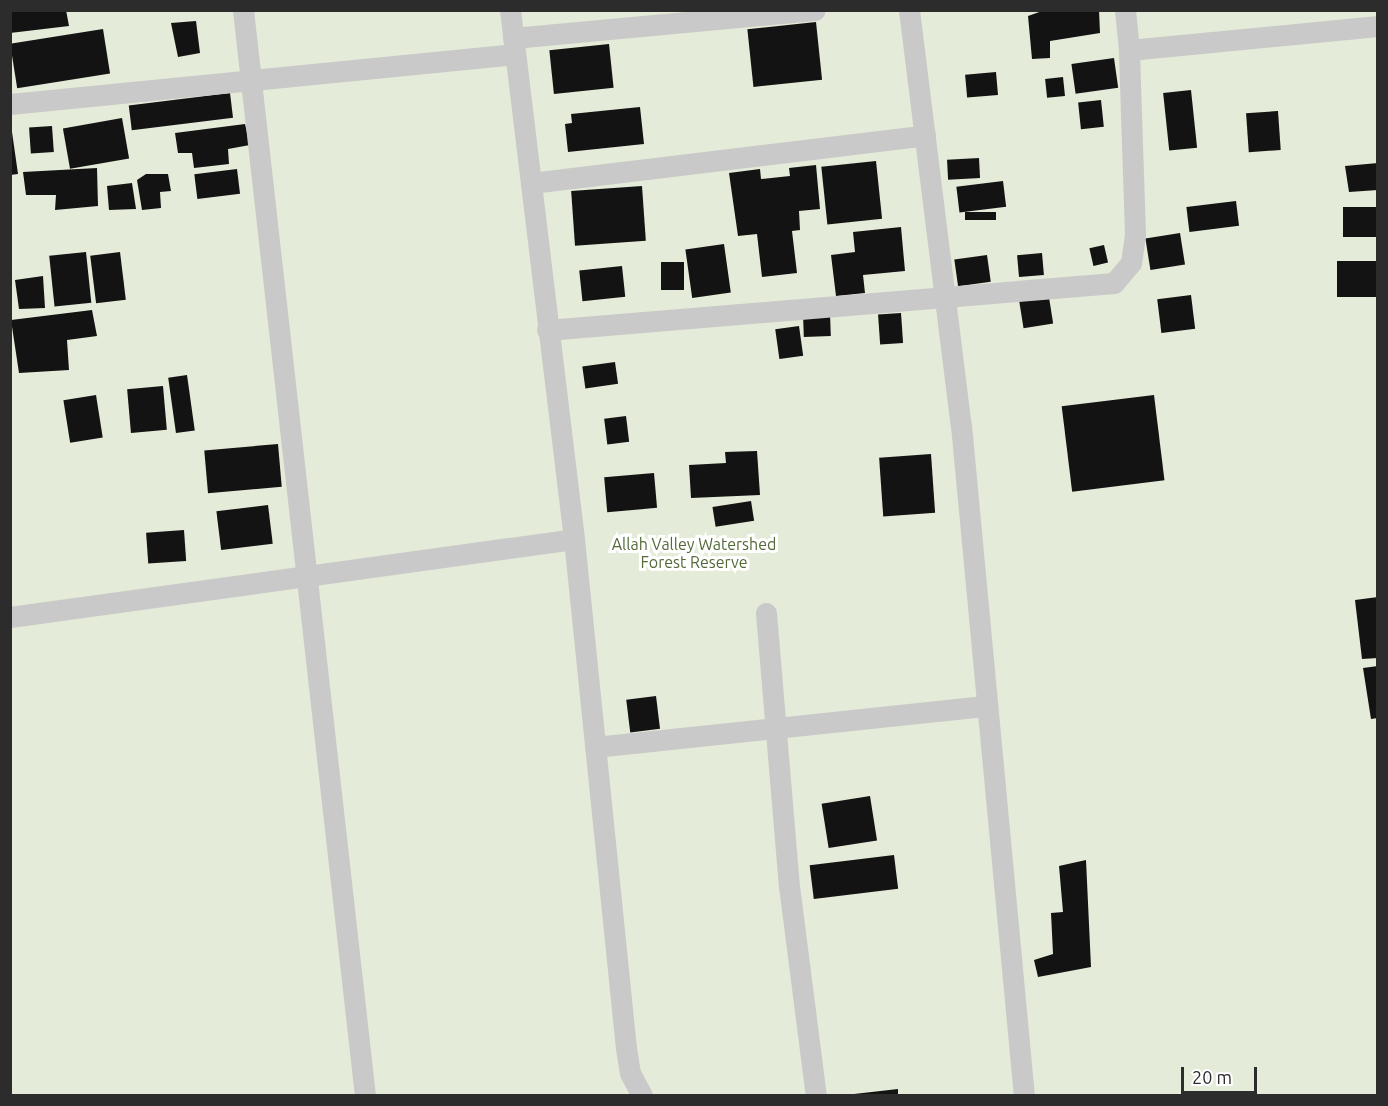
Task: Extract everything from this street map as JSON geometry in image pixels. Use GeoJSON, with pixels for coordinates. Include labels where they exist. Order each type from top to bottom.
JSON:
{"type":"FeatureCollection","features":[{"type":"Feature","properties":{"kind":"street"},"geometry":{"type":"LineString","coordinates":[[243,10],[304,578],[365,1095]]}},
{"type":"Feature","properties":{"kind":"street"},"geometry":{"type":"LineString","coordinates":[[510,10],[574,539],[626,1048],[630,1073],[642,1095]]}},
{"type":"Feature","properties":{"kind":"street"},"geometry":{"type":"LineString","coordinates":[[10,104],[816,10]]}},
{"type":"Feature","properties":{"kind":"street"},"geometry":{"type":"LineString","coordinates":[[909,10],[945,297],[1024,1095]]}},
{"type":"Feature","properties":{"kind":"street"},"geometry":{"type":"LineString","coordinates":[[548,330],[1100,286],[1126,274],[1135,234],[1129,50],[1125,10]]}},
{"type":"Feature","properties":{"kind":"street"},"geometry":{"type":"LineString","coordinates":[[1129,50],[1377,26]]}},
{"type":"Feature","properties":{"kind":"street"},"geometry":{"type":"LineString","coordinates":[[531,183],[925,135]]}},
{"type":"Feature","properties":{"kind":"street"},"geometry":{"type":"LineString","coordinates":[[10,617],[574,539]]}},
{"type":"Feature","properties":{"kind":"street"},"geometry":{"type":"LineString","coordinates":[[766,613],[774,729],[816,1095]]}},
{"type":"Feature","properties":{"kind":"street"},"geometry":{"type":"LineString","coordinates":[[595,747],[987,706]]}},
{"type":"Feature","properties":{"kind":"green space","name":"Allah Valley Watershed Forest Reserve"},"geometry":{"type":"Polygon","coordinates":[[[11,11],[1377,11],[1377,1095],[11,1095],[11,11]]]}},
{"type":"Feature","properties":{"kind":"building"},"geometry":{"type":"Polygon","coordinates":[[[10,10],[66,10],[69,26],[10,33],[10,10]]]}},
{"type":"Feature","properties":{"kind":"building"},"geometry":{"type":"Polygon","coordinates":[[[1045,10],[1099,10],[1100,33],[1050,41],[1050,58],[1032,59],[1028,16],[1045,10]]]}},
{"type":"Feature","properties":{"kind":"building"},"geometry":{"type":"Polygon","coordinates":[[[196,21],[200,53],[178,57],[171,23],[196,21]]]}},
{"type":"Feature","properties":{"kind":"building"},"geometry":{"type":"Polygon","coordinates":[[[816,22],[822,80],[753,87],[747,29],[816,22]]]}},
{"type":"Feature","properties":{"kind":"building"},"geometry":{"type":"Polygon","coordinates":[[[103,29],[110,73],[17,88],[10,44],[103,29]]]}},
{"type":"Feature","properties":{"kind":"building"},"geometry":{"type":"Polygon","coordinates":[[[609,44],[614,88],[554,94],[549,50],[609,44]]]}},
{"type":"Feature","properties":{"kind":"building"},"geometry":{"type":"Polygon","coordinates":[[[1114,58],[1118,88],[1076,94],[1071,64],[1114,58]]]}},
{"type":"Feature","properties":{"kind":"building"},"geometry":{"type":"Polygon","coordinates":[[[996,72],[998,95],[967,98],[965,75],[996,72]]]}},
{"type":"Feature","properties":{"kind":"building"},"geometry":{"type":"Polygon","coordinates":[[[1063,77],[1065,96],[1047,98],[1045,79],[1063,77]]]}},
{"type":"Feature","properties":{"kind":"building"},"geometry":{"type":"Polygon","coordinates":[[[1191,90],[1197,148],[1169,151],[1163,93],[1191,90]]]}},
{"type":"Feature","properties":{"kind":"building"},"geometry":{"type":"Polygon","coordinates":[[[230,93],[233,118],[132,130],[129,105],[230,93]]]}},
{"type":"Feature","properties":{"kind":"building"},"geometry":{"type":"Polygon","coordinates":[[[1101,100],[1104,127],[1081,129],[1078,102],[1101,100]]]}},
{"type":"Feature","properties":{"kind":"building"},"geometry":{"type":"Polygon","coordinates":[[[640,107],[644,144],[568,152],[565,124],[572,123],[571,114],[640,107]]]}},
{"type":"Feature","properties":{"kind":"building"},"geometry":{"type":"Polygon","coordinates":[[[1278,111],[1281,150],[1249,152],[1246,113],[1278,111]]]}},
{"type":"Feature","properties":{"kind":"building"},"geometry":{"type":"Polygon","coordinates":[[[10,118],[18,174],[10,175],[10,118]]]}},
{"type":"Feature","properties":{"kind":"building"},"geometry":{"type":"Polygon","coordinates":[[[122,118],[129,158],[70,169],[63,128],[122,118]]]}},
{"type":"Feature","properties":{"kind":"building"},"geometry":{"type":"Polygon","coordinates":[[[245,124],[250,145],[228,149],[229,164],[194,168],[192,153],[178,153],[175,133],[245,124]]]}},
{"type":"Feature","properties":{"kind":"building"},"geometry":{"type":"Polygon","coordinates":[[[52,126],[54,152],[31,154],[29,128],[52,126]]]}},
{"type":"Feature","properties":{"kind":"building"},"geometry":{"type":"Polygon","coordinates":[[[979,158],[980,178],[948,180],[947,160],[979,158]]]}},
{"type":"Feature","properties":{"kind":"building"},"geometry":{"type":"Polygon","coordinates":[[[876,161],[882,219],[827,224],[821,167],[876,161]]]}},
{"type":"Feature","properties":{"kind":"building"},"geometry":{"type":"Polygon","coordinates":[[[1378,163],[1378,190],[1349,192],[1345,166],[1378,163]]]}},
{"type":"Feature","properties":{"kind":"building"},"geometry":{"type":"Polygon","coordinates":[[[816,165],[820,209],[799,211],[800,230],[792,231],[797,273],[762,277],[757,234],[738,236],[729,173],[760,169],[761,179],[790,176],[789,168],[816,165]]]}},
{"type":"Feature","properties":{"kind":"building"},"geometry":{"type":"Polygon","coordinates":[[[97,168],[98,206],[55,210],[56,195],[26,195],[23,172],[97,168]]]}},
{"type":"Feature","properties":{"kind":"building"},"geometry":{"type":"Polygon","coordinates":[[[237,169],[240,194],[197,199],[194,174],[237,169]]]}},
{"type":"Feature","properties":{"kind":"building"},"geometry":{"type":"Polygon","coordinates":[[[146,174],[168,174],[171,191],[160,192],[161,208],[142,210],[137,180],[146,174]]]}},
{"type":"Feature","properties":{"kind":"building"},"geometry":{"type":"Polygon","coordinates":[[[1003,181],[1006,207],[960,213],[956,187],[1003,181]]]}},
{"type":"Feature","properties":{"kind":"building"},"geometry":{"type":"Polygon","coordinates":[[[132,183],[136,209],[109,210],[107,186],[132,183]]]}},
{"type":"Feature","properties":{"kind":"building"},"geometry":{"type":"Polygon","coordinates":[[[642,186],[646,241],[575,246],[571,191],[642,186]]]}},
{"type":"Feature","properties":{"kind":"building"},"geometry":{"type":"Polygon","coordinates":[[[1236,201],[1239,226],[1189,232],[1186,207],[1236,201]]]}},
{"type":"Feature","properties":{"kind":"building"},"geometry":{"type":"Polygon","coordinates":[[[1343,207],[1378,207],[1378,237],[1343,237],[1343,207]]]}},
{"type":"Feature","properties":{"kind":"building"},"geometry":{"type":"Polygon","coordinates":[[[965,212],[996,212],[996,220],[965,220],[965,212]]]}},
{"type":"Feature","properties":{"kind":"building"},"geometry":{"type":"Polygon","coordinates":[[[901,227],[905,271],[863,275],[865,293],[836,296],[831,255],[855,252],[853,232],[901,227]]]}},
{"type":"Feature","properties":{"kind":"building"},"geometry":{"type":"Polygon","coordinates":[[[1180,233],[1185,265],[1150,270],[1145,238],[1180,233]]]}},
{"type":"Feature","properties":{"kind":"building"},"geometry":{"type":"Polygon","coordinates":[[[724,244],[731,293],[692,298],[685,249],[724,244]]]}},
{"type":"Feature","properties":{"kind":"building"},"geometry":{"type":"Polygon","coordinates":[[[1104,245],[1108,263],[1093,266],[1089,248],[1104,245]]]}},
{"type":"Feature","properties":{"kind":"building"},"geometry":{"type":"Polygon","coordinates":[[[86,252],[91,303],[55,307],[49,256],[86,252]]]}},
{"type":"Feature","properties":{"kind":"building"},"geometry":{"type":"Polygon","coordinates":[[[120,252],[126,300],[96,303],[90,256],[120,252]]]}},
{"type":"Feature","properties":{"kind":"building"},"geometry":{"type":"Polygon","coordinates":[[[1042,253],[1044,275],[1019,277],[1017,255],[1042,253]]]}},
{"type":"Feature","properties":{"kind":"building"},"geometry":{"type":"Polygon","coordinates":[[[987,255],[991,282],[958,286],[954,260],[987,255]]]}},
{"type":"Feature","properties":{"kind":"building"},"geometry":{"type":"Polygon","coordinates":[[[1337,261],[1378,261],[1378,297],[1337,297],[1337,261]]]}},
{"type":"Feature","properties":{"kind":"building"},"geometry":{"type":"Polygon","coordinates":[[[661,262],[684,262],[684,290],[661,290],[661,262]]]}},
{"type":"Feature","properties":{"kind":"building"},"geometry":{"type":"Polygon","coordinates":[[[622,266],[625,297],[582,301],[579,270],[622,266]]]}},
{"type":"Feature","properties":{"kind":"building"},"geometry":{"type":"Polygon","coordinates":[[[43,276],[45,308],[19,309],[15,280],[43,276]]]}},
{"type":"Feature","properties":{"kind":"building"},"geometry":{"type":"Polygon","coordinates":[[[1048,291],[1053,324],[1024,328],[1018,296],[1048,291]]]}},
{"type":"Feature","properties":{"kind":"building"},"geometry":{"type":"Polygon","coordinates":[[[1191,295],[1195,329],[1161,333],[1157,299],[1191,295]]]}},
{"type":"Feature","properties":{"kind":"building"},"geometry":{"type":"Polygon","coordinates":[[[92,310],[97,336],[67,340],[69,370],[19,373],[11,320],[92,310]]]}},
{"type":"Feature","properties":{"kind":"building"},"geometry":{"type":"Polygon","coordinates":[[[830,313],[831,336],[804,337],[803,314],[830,313]]]}},
{"type":"Feature","properties":{"kind":"building"},"geometry":{"type":"Polygon","coordinates":[[[901,313],[903,343],[880,345],[878,315],[901,313]]]}},
{"type":"Feature","properties":{"kind":"building"},"geometry":{"type":"Polygon","coordinates":[[[799,326],[803,356],[779,359],[775,329],[799,326]]]}},
{"type":"Feature","properties":{"kind":"building"},"geometry":{"type":"Polygon","coordinates":[[[615,362],[618,384],[585,388],[582,367],[615,362]]]}},
{"type":"Feature","properties":{"kind":"building"},"geometry":{"type":"Polygon","coordinates":[[[187,375],[195,430],[176,433],[168,378],[187,375]]]}},
{"type":"Feature","properties":{"kind":"building"},"geometry":{"type":"Polygon","coordinates":[[[163,386],[167,430],[131,433],[127,389],[163,386]]]}},
{"type":"Feature","properties":{"kind":"building"},"geometry":{"type":"Polygon","coordinates":[[[96,395],[103,437],[70,443],[63,400],[96,395]]]}},
{"type":"Feature","properties":{"kind":"building"},"geometry":{"type":"Polygon","coordinates":[[[1154,395],[1164,480],[1072,492],[1062,406],[1154,395]]]}},
{"type":"Feature","properties":{"kind":"building"},"geometry":{"type":"Polygon","coordinates":[[[626,416],[629,442],[607,444],[604,419],[626,416]]]}},
{"type":"Feature","properties":{"kind":"building"},"geometry":{"type":"Polygon","coordinates":[[[278,444],[282,487],[208,493],[204,450],[278,444]]]}},
{"type":"Feature","properties":{"kind":"building"},"geometry":{"type":"Polygon","coordinates":[[[757,451],[760,495],[691,498],[689,465],[726,463],[725,452],[757,451]]]}},
{"type":"Feature","properties":{"kind":"building"},"geometry":{"type":"Polygon","coordinates":[[[931,454],[935,513],[883,516],[879,458],[931,454]]]}},
{"type":"Feature","properties":{"kind":"building"},"geometry":{"type":"Polygon","coordinates":[[[654,473],[657,508],[607,512],[604,477],[654,473]]]}},
{"type":"Feature","properties":{"kind":"building"},"geometry":{"type":"Polygon","coordinates":[[[751,501],[754,521],[716,527],[712,507],[751,501]]]}},
{"type":"Feature","properties":{"kind":"building"},"geometry":{"type":"Polygon","coordinates":[[[268,505],[273,544],[221,550],[216,511],[268,505]]]}},
{"type":"Feature","properties":{"kind":"building"},"geometry":{"type":"Polygon","coordinates":[[[184,530],[186,561],[148,564],[146,533],[184,530]]]}},
{"type":"Feature","properties":{"kind":"building"},"geometry":{"type":"Polygon","coordinates":[[[1378,597],[1378,658],[1362,659],[1355,600],[1378,597]]]}},
{"type":"Feature","properties":{"kind":"building"},"geometry":{"type":"Polygon","coordinates":[[[1378,666],[1378,718],[1371,719],[1363,668],[1378,666]]]}},
{"type":"Feature","properties":{"kind":"building"},"geometry":{"type":"Polygon","coordinates":[[[656,696],[660,729],[630,732],[626,700],[656,696]]]}},
{"type":"Feature","properties":{"kind":"building"},"geometry":{"type":"Polygon","coordinates":[[[870,796],[877,840],[829,848],[822,804],[870,796]]]}},
{"type":"Feature","properties":{"kind":"building"},"geometry":{"type":"Polygon","coordinates":[[[894,855],[898,889],[814,899],[810,865],[894,855]]]}},
{"type":"Feature","properties":{"kind":"building"},"geometry":{"type":"Polygon","coordinates":[[[1086,860],[1091,967],[1038,977],[1034,960],[1053,954],[1051,913],[1063,912],[1059,866],[1086,860]]]}},
{"type":"Feature","properties":{"kind":"building"},"geometry":{"type":"Polygon","coordinates":[[[898,1089],[898,1096],[855,1096],[854,1094],[898,1089]]]}}]}
